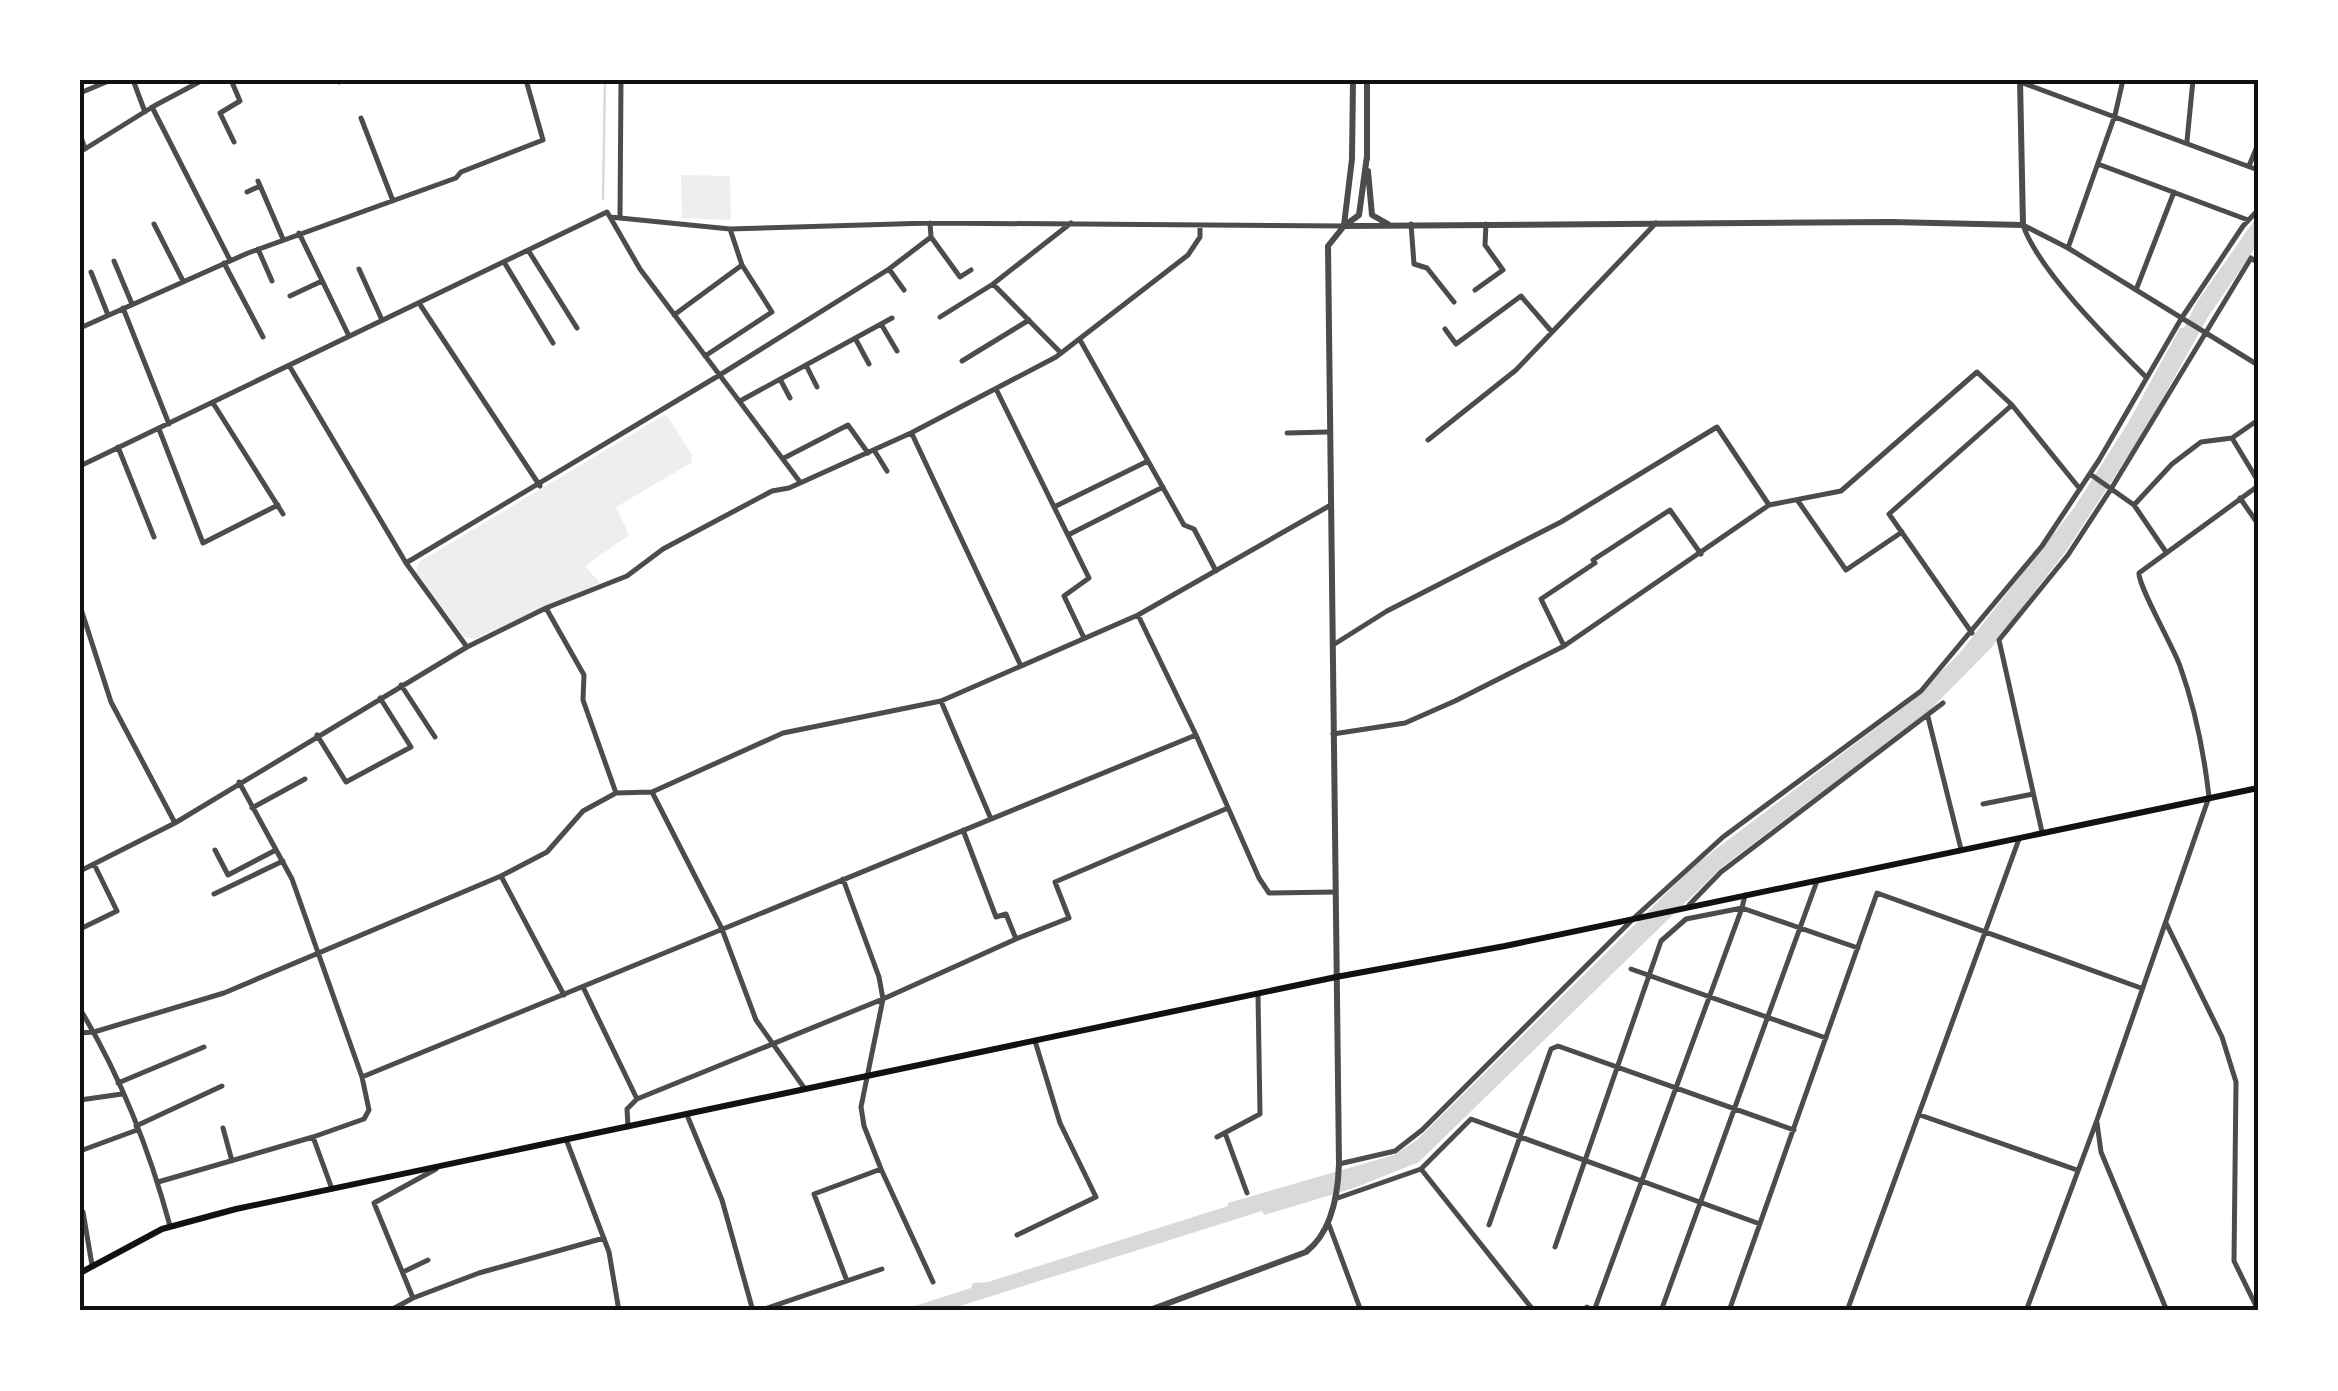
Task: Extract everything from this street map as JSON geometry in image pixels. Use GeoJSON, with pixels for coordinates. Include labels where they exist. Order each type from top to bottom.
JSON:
{"type":"FeatureCollection","features":[{"type":"Feature","properties":{"kind":"main road"},"geometry":{"type":"LineString","coordinates":[[80,1273],[170,1226],[332,1188],[2258,788]]}},
{"type":"Feature","properties":{"kind":"street"},"geometry":{"type":"LineString","coordinates":[[80,93],[112,80]]}},
{"type":"Feature","properties":{"kind":"street"},"geometry":{"type":"LineString","coordinates":[[134,80],[144,112]]}},
{"type":"Feature","properties":{"kind":"street"},"geometry":{"type":"LineString","coordinates":[[231,80],[240,102],[220,114],[234,142]]}},
{"type":"Feature","properties":{"kind":"street"},"geometry":{"type":"LineString","coordinates":[[80,328],[258,249],[393,202],[543,140],[526,80]]}},
{"type":"Feature","properties":{"kind":"street"},"geometry":{"type":"LineString","coordinates":[[620,217],[621,80]]}},
{"type":"Feature","properties":{"kind":"street"},"geometry":{"type":"LineString","coordinates":[[1344,226],[1352,158],[1353,80]]}},
{"type":"Feature","properties":{"kind":"street"},"geometry":{"type":"LineString","coordinates":[[1368,80],[1367,156],[1372,216],[1390,224]]}},
{"type":"Feature","properties":{"kind":"street"},"geometry":{"type":"LineString","coordinates":[[2068,248],[2115,116],[2122,80]]}},
{"type":"Feature","properties":{"kind":"street"},"geometry":{"type":"LineString","coordinates":[[2187,141],[2193,80]]}},
{"type":"Feature","properties":{"kind":"street"},"geometry":{"type":"LineString","coordinates":[[80,134],[82,151],[200,81]]}},
{"type":"Feature","properties":{"kind":"street"},"geometry":{"type":"LineString","coordinates":[[2146,378],[2106,337],[2029,244],[2022,225],[2020,81],[2258,170]]}},
{"type":"Feature","properties":{"kind":"street"},"geometry":{"type":"LineString","coordinates":[[152,107],[262,338]]}},
{"type":"Feature","properties":{"kind":"street"},"geometry":{"type":"LineString","coordinates":[[361,118],[393,202]]}},
{"type":"Feature","properties":{"kind":"street"},"geometry":{"type":"LineString","coordinates":[[2249,166],[2258,144]]}},
{"type":"Feature","properties":{"kind":"street"},"geometry":{"type":"LineString","coordinates":[[1147,1311],[1306,1252],[1321,1237],[1336,1197],[1340,1166],[1328,246],[1359,215],[1367,156]]}},
{"type":"Feature","properties":{"kind":"street"},"geometry":{"type":"LineString","coordinates":[[2098,164],[2248,220]]}},
{"type":"Feature","properties":{"kind":"street"},"geometry":{"type":"LineString","coordinates":[[246,192],[259,183],[283,239]]}},
{"type":"Feature","properties":{"kind":"street"},"geometry":{"type":"LineString","coordinates":[[2136,290],[2174,192]]}},
{"type":"Feature","properties":{"kind":"street"},"geometry":{"type":"LineString","coordinates":[[1340,1166],[1395,1151],[1422,1130],[1636,917],[1724,837],[1921,691],[2042,546],[2090,474],[2181,319],[2258,210]]}},
{"type":"Feature","properties":{"kind":"street"},"geometry":{"type":"LineString","coordinates":[[80,466],[607,212],[640,270],[800,482]]}},
{"type":"Feature","properties":{"kind":"street"},"geometry":{"type":"LineString","coordinates":[[610,217],[730,229],[930,223],[2022,225],[2068,248],[2258,365]]}},
{"type":"Feature","properties":{"kind":"street"},"geometry":{"type":"LineString","coordinates":[[930,223],[931,237],[960,277],[971,270]]}},
{"type":"Feature","properties":{"kind":"street"},"geometry":{"type":"LineString","coordinates":[[940,317],[993,284],[1071,223]]}},
{"type":"Feature","properties":{"kind":"street"},"geometry":{"type":"LineString","coordinates":[[154,224],[183,281]]}},
{"type":"Feature","properties":{"kind":"street"},"geometry":{"type":"LineString","coordinates":[[1412,224],[1414,264],[1428,268],[1454,302]]}},
{"type":"Feature","properties":{"kind":"street"},"geometry":{"type":"LineString","coordinates":[[1476,290],[1503,270],[1485,245],[1486,224]]}},
{"type":"Feature","properties":{"kind":"street"},"geometry":{"type":"LineString","coordinates":[[1428,440],[1516,370],[1656,224]]}},
{"type":"Feature","properties":{"kind":"street"},"geometry":{"type":"LineString","coordinates":[[80,871],[175,823],[467,647],[546,608],[627,576],[663,548],[772,492],[911,433],[1062,353],[1188,255],[1200,238],[1200,226]]}},
{"type":"Feature","properties":{"kind":"street"},"geometry":{"type":"LineString","coordinates":[[705,356],[772,312],[742,266],[730,229]]}},
{"type":"Feature","properties":{"kind":"street"},"geometry":{"type":"LineString","coordinates":[[299,233],[348,336]]}},
{"type":"Feature","properties":{"kind":"street"},"geometry":{"type":"LineString","coordinates":[[406,563],[718,376],[889,269],[931,237]]}},
{"type":"Feature","properties":{"kind":"street"},"geometry":{"type":"LineString","coordinates":[[2042,832],[1999,640],[2068,555],[2258,248]]}},
{"type":"Feature","properties":{"kind":"street"},"geometry":{"type":"LineString","coordinates":[[258,249],[272,280]]}},
{"type":"Feature","properties":{"kind":"street"},"geometry":{"type":"LineString","coordinates":[[528,250],[577,328]]}},
{"type":"Feature","properties":{"kind":"street"},"geometry":{"type":"LineString","coordinates":[[2251,258],[2258,262]]}},
{"type":"Feature","properties":{"kind":"street"},"geometry":{"type":"LineString","coordinates":[[114,262],[132,304]]}},
{"type":"Feature","properties":{"kind":"street"},"geometry":{"type":"LineString","coordinates":[[504,262],[554,343]]}},
{"type":"Feature","properties":{"kind":"street"},"geometry":{"type":"LineString","coordinates":[[674,315],[742,266]]}},
{"type":"Feature","properties":{"kind":"street"},"geometry":{"type":"LineString","coordinates":[[359,269],[382,320]]}},
{"type":"Feature","properties":{"kind":"street"},"geometry":{"type":"LineString","coordinates":[[889,269],[904,290]]}},
{"type":"Feature","properties":{"kind":"street"},"geometry":{"type":"LineString","coordinates":[[90,272],[108,315]]}},
{"type":"Feature","properties":{"kind":"street"},"geometry":{"type":"LineString","coordinates":[[290,296],[322,282]]}},
{"type":"Feature","properties":{"kind":"street"},"geometry":{"type":"LineString","coordinates":[[993,284],[1062,353]]}},
{"type":"Feature","properties":{"kind":"street"},"geometry":{"type":"LineString","coordinates":[[1445,329],[1456,344],[1520,296],[1552,332]]}},
{"type":"Feature","properties":{"kind":"street"},"geometry":{"type":"LineString","coordinates":[[419,304],[540,486]]}},
{"type":"Feature","properties":{"kind":"street"},"geometry":{"type":"LineString","coordinates":[[123,308],[169,424]]}},
{"type":"Feature","properties":{"kind":"street"},"geometry":{"type":"LineString","coordinates":[[740,401],[892,318]]}},
{"type":"Feature","properties":{"kind":"street"},"geometry":{"type":"LineString","coordinates":[[962,361],[1029,320]]}},
{"type":"Feature","properties":{"kind":"street"},"geometry":{"type":"LineString","coordinates":[[881,324],[897,351]]}},
{"type":"Feature","properties":{"kind":"street"},"geometry":{"type":"LineString","coordinates":[[855,338],[869,364]]}},
{"type":"Feature","properties":{"kind":"street"},"geometry":{"type":"LineString","coordinates":[[1080,340],[1184,525],[1194,529],[1216,571]]}},
{"type":"Feature","properties":{"kind":"street"},"geometry":{"type":"LineString","coordinates":[[806,365],[817,386]]}},
{"type":"Feature","properties":{"kind":"street"},"geometry":{"type":"LineString","coordinates":[[289,367],[406,563],[467,647]]}},
{"type":"Feature","properties":{"kind":"street"},"geometry":{"type":"LineString","coordinates":[[1333,734],[1405,723],[1564,646],[1769,505],[1841,491],[1977,372],[2012,404],[2080,489]]}},
{"type":"Feature","properties":{"kind":"street"},"geometry":{"type":"LineString","coordinates":[[780,379],[790,398]]}},
{"type":"Feature","properties":{"kind":"street"},"geometry":{"type":"LineString","coordinates":[[997,390],[1090,578],[1064,596],[1084,638]]}},
{"type":"Feature","properties":{"kind":"street"},"geometry":{"type":"LineString","coordinates":[[212,403],[283,514]]}},
{"type":"Feature","properties":{"kind":"street"},"geometry":{"type":"LineString","coordinates":[[1972,633],[1889,514],[2012,404]]}},
{"type":"Feature","properties":{"kind":"street"},"geometry":{"type":"LineString","coordinates":[[2134,505],[2172,464],[2202,442],[2232,438],[2258,420]]}},
{"type":"Feature","properties":{"kind":"street"},"geometry":{"type":"LineString","coordinates":[[784,458],[848,424],[887,471]]}},
{"type":"Feature","properties":{"kind":"street"},"geometry":{"type":"LineString","coordinates":[[1333,646],[1387,612],[1561,522],[1717,427],[1769,505]]}},
{"type":"Feature","properties":{"kind":"street"},"geometry":{"type":"LineString","coordinates":[[158,428],[203,544],[278,505]]}},
{"type":"Feature","properties":{"kind":"street"},"geometry":{"type":"LineString","coordinates":[[1288,432],[1328,432]]}},
{"type":"Feature","properties":{"kind":"street"},"geometry":{"type":"LineString","coordinates":[[911,433],[1022,666]]}},
{"type":"Feature","properties":{"kind":"street"},"geometry":{"type":"LineString","coordinates":[[2026,1311],[2210,797],[2204,751],[2180,667],[2138,578],[2141,570],[2258,484],[2232,438]]}},
{"type":"Feature","properties":{"kind":"street"},"geometry":{"type":"LineString","coordinates":[[118,446],[154,537]]}},
{"type":"Feature","properties":{"kind":"street"},"geometry":{"type":"LineString","coordinates":[[1054,507],[1148,461]]}},
{"type":"Feature","properties":{"kind":"street"},"geometry":{"type":"LineString","coordinates":[[2090,474],[2134,505],[2166,552]]}},
{"type":"Feature","properties":{"kind":"street"},"geometry":{"type":"LineString","coordinates":[[1068,535],[1162,487]]}},
{"type":"Feature","properties":{"kind":"street"},"geometry":{"type":"LineString","coordinates":[[2240,498],[2258,524]]}},
{"type":"Feature","properties":{"kind":"street"},"geometry":{"type":"LineString","coordinates":[[1798,501],[1846,570],[1902,532]]}},
{"type":"Feature","properties":{"kind":"street"},"geometry":{"type":"LineString","coordinates":[[80,1032],[94,1032],[224,992],[501,876],[547,852],[583,811],[616,793],[652,792],[784,734],[941,701],[1138,615],[1329,506]]}},
{"type":"Feature","properties":{"kind":"street"},"geometry":{"type":"LineString","coordinates":[[1564,646],[1540,599],[1670,510],[1701,554]]}},
{"type":"Feature","properties":{"kind":"street"},"geometry":{"type":"LineString","coordinates":[[80,606],[111,702],[175,823]]}},
{"type":"Feature","properties":{"kind":"street"},"geometry":{"type":"LineString","coordinates":[[546,608],[584,675],[583,700],[616,793]]}},
{"type":"Feature","properties":{"kind":"street"},"geometry":{"type":"LineString","coordinates":[[1138,615],[1258,878],[1269,893],[1335,892]]}},
{"type":"Feature","properties":{"kind":"street"},"geometry":{"type":"LineString","coordinates":[[401,686],[435,738]]}},
{"type":"Feature","properties":{"kind":"street"},"geometry":{"type":"LineString","coordinates":[[317,735],[346,782],[411,746],[380,698]]}},
{"type":"Feature","properties":{"kind":"street"},"geometry":{"type":"LineString","coordinates":[[941,701],[991,819]]}},
{"type":"Feature","properties":{"kind":"street"},"geometry":{"type":"LineString","coordinates":[[1689,906],[1721,872],[1943,702]]}},
{"type":"Feature","properties":{"kind":"street"},"geometry":{"type":"LineString","coordinates":[[1928,717],[1961,849]]}},
{"type":"Feature","properties":{"kind":"street"},"geometry":{"type":"LineString","coordinates":[[362,1078],[1196,735]]}},
{"type":"Feature","properties":{"kind":"street"},"geometry":{"type":"LineString","coordinates":[[252,808],[305,779]]}},
{"type":"Feature","properties":{"kind":"street"},"geometry":{"type":"LineString","coordinates":[[158,1182],[364,1120],[368,1110],[362,1078],[320,951],[283,861],[239,782]]}},
{"type":"Feature","properties":{"kind":"street"},"geometry":{"type":"LineString","coordinates":[[652,792],[722,929],[756,1020],[805,1089]]}},
{"type":"Feature","properties":{"kind":"street"},"geometry":{"type":"LineString","coordinates":[[1983,804],[2033,794]]}},
{"type":"Feature","properties":{"kind":"street"},"geometry":{"type":"LineString","coordinates":[[628,1127],[627,1109],[638,1099],[1069,918],[1055,882],[1228,808]]}},
{"type":"Feature","properties":{"kind":"street"},"geometry":{"type":"LineString","coordinates":[[963,830],[996,916],[1006,914],[1016,939]]}},
{"type":"Feature","properties":{"kind":"street"},"geometry":{"type":"LineString","coordinates":[[1846,1311],[2020,837]]}},
{"type":"Feature","properties":{"kind":"street"},"geometry":{"type":"LineString","coordinates":[[214,850],[228,875],[274,850]]}},
{"type":"Feature","properties":{"kind":"street"},"geometry":{"type":"LineString","coordinates":[[214,894],[283,861]]}},
{"type":"Feature","properties":{"kind":"street"},"geometry":{"type":"LineString","coordinates":[[80,929],[117,911],[94,864]]}},
{"type":"Feature","properties":{"kind":"street"},"geometry":{"type":"LineString","coordinates":[[501,876],[564,995]]}},
{"type":"Feature","properties":{"kind":"street"},"geometry":{"type":"LineString","coordinates":[[843,879],[883,998],[861,1107],[864,1126],[933,1282]]}},
{"type":"Feature","properties":{"kind":"street"},"geometry":{"type":"LineString","coordinates":[[1662,1311],[1817,881]]}},
{"type":"Feature","properties":{"kind":"street"},"geometry":{"type":"LineString","coordinates":[[1729,1311],[1877,893],[2141,988]]}},
{"type":"Feature","properties":{"kind":"street"},"geometry":{"type":"LineString","coordinates":[[1582,1311],[1587,1307],[1592,1311],[1746,895]]}},
{"type":"Feature","properties":{"kind":"street"},"geometry":{"type":"LineString","coordinates":[[1555,1247],[1661,942],[1686,919],[1742,908],[1858,948]]}},
{"type":"Feature","properties":{"kind":"street"},"geometry":{"type":"LineString","coordinates":[[2166,923],[2222,1037],[2236,1082],[2234,1261],[2258,1310]]}},
{"type":"Feature","properties":{"kind":"street"},"geometry":{"type":"LineString","coordinates":[[1630,969],[1826,1039]]}},
{"type":"Feature","properties":{"kind":"street"},"geometry":{"type":"LineString","coordinates":[[583,986],[638,1099]]}},
{"type":"Feature","properties":{"kind":"street"},"geometry":{"type":"LineString","coordinates":[[1217,1137],[1260,1114],[1258,994]]}},
{"type":"Feature","properties":{"kind":"street"},"geometry":{"type":"LineString","coordinates":[[80,1008],[137,1128],[170,1226]]}},
{"type":"Feature","properties":{"kind":"street"},"geometry":{"type":"LineString","coordinates":[[1017,1235],[1096,1197],[1060,1123],[1034,1041]]}},
{"type":"Feature","properties":{"kind":"street"},"geometry":{"type":"LineString","coordinates":[[1489,1225],[1551,1049],[1558,1046],[1794,1130]]}},
{"type":"Feature","properties":{"kind":"street"},"geometry":{"type":"LineString","coordinates":[[118,1083],[204,1047]]}},
{"type":"Feature","properties":{"kind":"street"},"geometry":{"type":"LineString","coordinates":[[80,1150],[137,1128],[222,1086]]}},
{"type":"Feature","properties":{"kind":"street"},"geometry":{"type":"LineString","coordinates":[[80,1100],[122,1094]]}},
{"type":"Feature","properties":{"kind":"street"},"geometry":{"type":"LineString","coordinates":[[687,1115],[722,1200],[756,1311],[882,1269]]}},
{"type":"Feature","properties":{"kind":"street"},"geometry":{"type":"LineString","coordinates":[[1920,1115],[2077,1170]]}},
{"type":"Feature","properties":{"kind":"street"},"geometry":{"type":"LineString","coordinates":[[1336,1197],[1422,1170],[1471,1119],[1760,1224]]}},
{"type":"Feature","properties":{"kind":"street"},"geometry":{"type":"LineString","coordinates":[[2097,1120],[2101,1152],[2168,1311]]}},
{"type":"Feature","properties":{"kind":"street"},"geometry":{"type":"LineString","coordinates":[[223,1128],[232,1160]]}},
{"type":"Feature","properties":{"kind":"street"},"geometry":{"type":"LineString","coordinates":[[1225,1133],[1247,1193]]}},
{"type":"Feature","properties":{"kind":"street"},"geometry":{"type":"LineString","coordinates":[[313,1136],[332,1188]]}},
{"type":"Feature","properties":{"kind":"street"},"geometry":{"type":"LineString","coordinates":[[566,1139],[604,1238],[620,1311]]}},
{"type":"Feature","properties":{"kind":"street"},"geometry":{"type":"LineString","coordinates":[[413,1298],[374,1203],[442,1166]]}},
{"type":"Feature","properties":{"kind":"street"},"geometry":{"type":"LineString","coordinates":[[848,1281],[814,1194],[882,1169]]}},
{"type":"Feature","properties":{"kind":"street"},"geometry":{"type":"LineString","coordinates":[[1422,1170],[1534,1311]]}},
{"type":"Feature","properties":{"kind":"street"},"geometry":{"type":"LineString","coordinates":[[83,1212],[92,1265]]}},
{"type":"Feature","properties":{"kind":"street"},"geometry":{"type":"LineString","coordinates":[[1328,1222],[1361,1311]]}},
{"type":"Feature","properties":{"kind":"street"},"geometry":{"type":"LineString","coordinates":[[389,1311],[479,1274],[604,1238]]}},
{"type":"Feature","properties":{"kind":"street"},"geometry":{"type":"LineString","coordinates":[[404,1272],[428,1260]]}},
{"type":"Feature","properties":{"kind":"shaded area"},"geometry":{"type":"Polygon","coordinates":[[[681,175],[730,176],[731,220],[682,218],[681,175]]]}},
{"type":"Feature","properties":{"kind":"shaded area"},"geometry":{"type":"Polygon","coordinates":[[[2258,215],[2258,244],[2206,320],[2146,429],[2066,551],[1992,647],[1928,712],[1722,867],[1419,1162],[1354,1188],[1264,1215],[1262,1211],[944,1311],[899,1311],[971,1288],[973,1283],[988,1282],[1228,1203],[1394,1155],[1417,1140],[1695,865],[1908,704],[1959,654],[2074,508],[2128,423],[2180,328],[2184,328],[2197,302],[2258,215]]]}},
{"type":"Feature","properties":{"kind":"shaded area"},"geometry":{"type":"Polygon","coordinates":[[[664,415],[692,455],[691,463],[616,507],[629,535],[585,566],[600,583],[474,639],[464,637],[416,572],[419,562],[664,415]]]}},
{"type":"Feature","properties":{"kind":"waterway"},"geometry":{"type":"LineString","coordinates":[[603,199],[605,80]]}}]}
